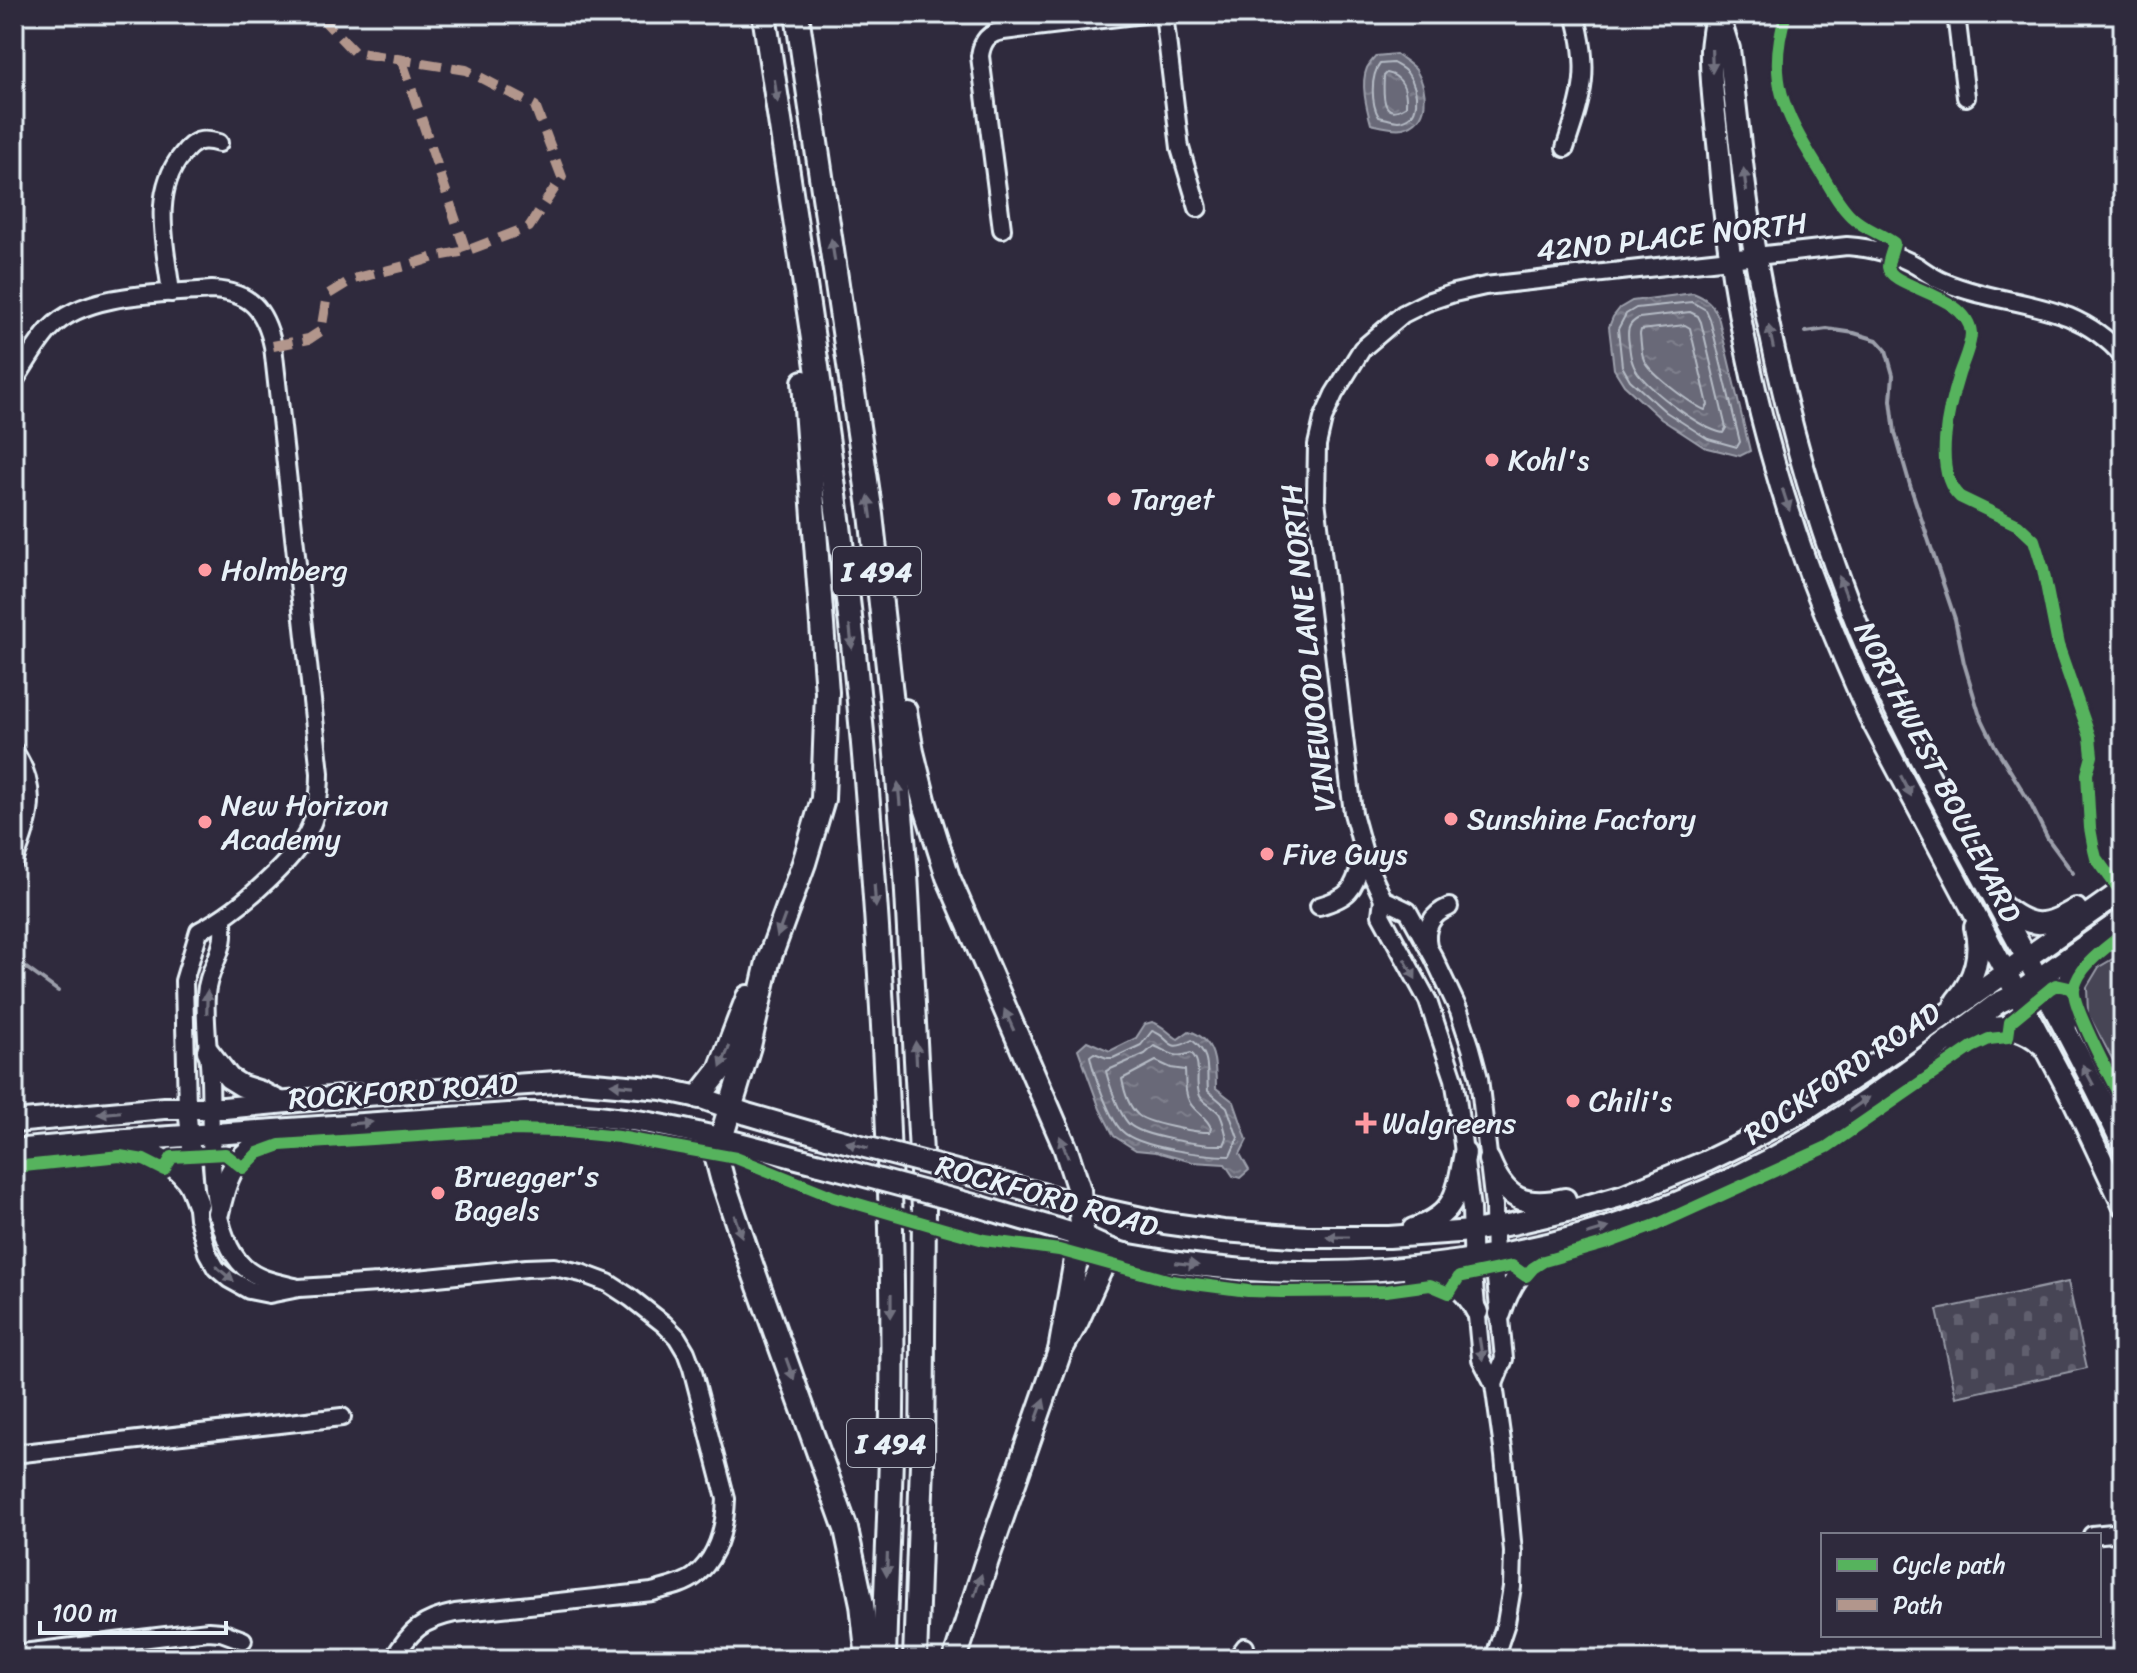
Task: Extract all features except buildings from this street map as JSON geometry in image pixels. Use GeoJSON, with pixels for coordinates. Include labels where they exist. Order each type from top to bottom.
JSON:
{"type":"FeatureCollection","features":[{"type":"Feature","properties":{"kind":"highway","name":"I 494"},"geometry":{"type":"LineString","coordinates":[[764,14],[848,605],[868,801],[884,1032],[891,1228],[892,1409],[884,1659]]}},
{"type":"Feature","properties":{"kind":"highway","name":"I 494"},"geometry":{"type":"LineString","coordinates":[[797,14],[877,564],[906,874],[924,1209],[922,1464],[915,1659]]}},
{"type":"Feature","properties":{"kind":"highway"},"geometry":{"type":"LineString","coordinates":[[808,310],[801,341],[827,692],[823,799],[768,962],[749,1046],[716,1155],[846,1529],[862,1604],[868,1659]]}},
{"type":"Feature","properties":{"kind":"highway"},"geometry":{"type":"LineString","coordinates":[[877,564],[912,752],[930,823],[948,877],[1078,1183],[1082,1237],[1060,1351]]}},
{"type":"Feature","properties":{"kind":"highway"},"geometry":{"type":"LineString","coordinates":[[699,1097],[720,1070],[751,988],[768,962]]}},
{"type":"Feature","properties":{"kind":"highway"},"geometry":{"type":"LineString","coordinates":[[955,1659],[1060,1351],[1100,1270],[1105,1263],[1125,1255]]}},
{"type":"Feature","properties":{"kind":"main road","name":"NORTHWEST BOULEVARD"},"geometry":{"type":"LineString","coordinates":[[1717,14],[1729,49],[1756,257],[1773,347],[1803,470],[1839,578],[1900,720],[2123,1145]]}},
{"type":"Feature","properties":{"kind":"main road","name":"NORTHWEST BOULEVARD"},"geometry":{"type":"LineString","coordinates":[[1717,14],[1711,52],[1720,177],[1730,259],[1765,425],[1805,559],[1870,717],[2048,1051],[2123,1205]]}},
{"type":"Feature","properties":{"kind":"main road"},"geometry":{"type":"LineString","coordinates":[[1995,900],[2019,919],[2045,924],[2057,921],[2123,879]]}},
{"type":"Feature","properties":{"kind":"main road","name":"ROCKFORD ROAD"},"geometry":{"type":"LineString","coordinates":[[14,1122],[164,1108],[209,1108],[571,1081],[662,1089],[699,1097],[827,1137],[1082,1205],[1165,1223],[1307,1237],[1472,1231],[1576,1209],[1624,1195],[1721,1155],[1842,1087],[2123,890]]}},
{"type":"Feature","properties":{"kind":"main road"},"geometry":{"type":"LineString","coordinates":[[1939,1019],[1963,993],[1978,960],[1978,939],[1969,904]]}},
{"type":"Feature","properties":{"kind":"main road","name":"ROCKFORD ROAD"},"geometry":{"type":"LineString","coordinates":[[14,1150],[284,1128],[559,1113],[654,1124],[820,1164],[1082,1237],[1125,1255],[1249,1270],[1315,1273],[1426,1266],[1495,1256],[1606,1229],[1672,1205],[1744,1173],[1829,1125],[1998,1003],[2017,994],[2123,919]]}},
{"type":"Feature","properties":{"kind":"main road"},"geometry":{"type":"LineString","coordinates":[[2068,1037],[2064,1007],[2068,982],[2101,935]]}},
{"type":"Feature","properties":{"kind":"main road"},"geometry":{"type":"LineString","coordinates":[[1889,1083],[1909,1080],[1986,1030],[1994,1028],[2023,1031],[2048,1051]]}},
{"type":"Feature","properties":{"kind":"main road"},"geometry":{"type":"LineString","coordinates":[[208,1051],[229,1078],[280,1102]]}},
{"type":"Feature","properties":{"kind":"main road"},"geometry":{"type":"LineString","coordinates":[[218,1213],[225,1184],[236,1163],[251,1147],[284,1128]]}},
{"type":"Feature","properties":{"kind":"main road"},"geometry":{"type":"LineString","coordinates":[[112,1141],[146,1150],[168,1163],[188,1180],[198,1204]]}},
{"type":"Feature","properties":{"kind":"main road"},"geometry":{"type":"LineString","coordinates":[[1370,1237],[1418,1227],[1447,1210],[1456,1196],[1465,1153]]}},
{"type":"Feature","properties":{"kind":"main road"},"geometry":{"type":"LineString","coordinates":[[1489,1160],[1504,1188],[1526,1202],[1543,1204],[1601,1192],[1624,1195]]}},
{"type":"Feature","properties":{"kind":"main road"},"geometry":{"type":"LineString","coordinates":[[1500,1314],[1505,1296],[1516,1277],[1556,1243]]}},
{"type":"Feature","properties":{"kind":"main road"},"geometry":{"type":"LineString","coordinates":[[1249,1270],[1269,1281],[1298,1283],[1441,1278],[1466,1294],[1477,1312]]}},
{"type":"Feature","properties":{"kind":"street"},"geometry":{"type":"LineString","coordinates":[[1002,229],[980,56],[985,39],[994,32],[1143,14]]}},
{"type":"Feature","properties":{"kind":"street"},"geometry":{"type":"LineString","coordinates":[[1164,14],[1180,148],[1198,208]]}},
{"type":"Feature","properties":{"kind":"street"},"geometry":{"type":"LineString","coordinates":[[1565,148],[1584,84],[1582,40],[1575,14]]}},
{"type":"Feature","properties":{"kind":"street"},"geometry":{"type":"LineString","coordinates":[[1956,14],[1966,97]]}},
{"type":"Feature","properties":{"kind":"street"},"geometry":{"type":"LineString","coordinates":[[171,293],[163,216],[163,197],[168,178],[189,145],[206,139],[219,143]]}},
{"type":"Feature","properties":{"kind":"street","name":"42ND PLACE NORTH"},"geometry":{"type":"LineString","coordinates":[[1362,349],[1403,314],[1427,302],[1485,286],[1847,246],[1893,253],[1945,283],[2072,317],[2094,329],[2123,356]]}},
{"type":"Feature","properties":{"kind":"street"},"geometry":{"type":"LineString","coordinates":[[14,381],[52,326],[68,313],[88,304],[109,300],[228,290],[255,305],[266,319],[271,334],[279,383],[320,795],[312,823],[293,857],[243,904],[199,931],[184,981],[190,1135],[201,1233],[216,1268],[249,1290],[269,1294],[299,1288],[554,1267],[608,1283],[677,1337],[692,1368],[726,1499],[720,1542],[695,1576],[652,1592],[440,1616],[417,1627],[393,1659]]}},
{"type":"Feature","properties":{"kind":"street","name":"VINEWOOD LANE NORTH"},"geometry":{"type":"LineString","coordinates":[[1362,349],[1334,394],[1323,419],[1317,445],[1316,500],[1353,813],[1364,856],[1383,899],[1381,915],[1428,1001],[1454,1079],[1465,1153],[1481,1359],[1494,1384],[1513,1552],[1512,1587],[1506,1623],[1494,1659]]}},
{"type":"Feature","properties":{"kind":"street"},"geometry":{"type":"LineString","coordinates":[[14,751],[26,775],[31,795],[30,815],[14,861]]}},
{"type":"Feature","properties":{"kind":"street"},"geometry":{"type":"LineString","coordinates":[[1319,906],[1348,893],[1356,881],[1364,856]]}},
{"type":"Feature","properties":{"kind":"street","name":"VINEWOOD LANE NORTH"},"geometry":{"type":"LineString","coordinates":[[1383,899],[1408,911],[1429,948],[1459,1011],[1479,1078],[1494,1206],[1504,1359],[1494,1384]]}},
{"type":"Feature","properties":{"kind":"street"},"geometry":{"type":"LineString","coordinates":[[1429,948],[1426,935],[1430,922],[1438,912],[1449,907]]}},
{"type":"Feature","properties":{"kind":"street"},"geometry":{"type":"LineString","coordinates":[[223,918],[223,942],[209,976],[206,994],[209,1108],[218,1213],[224,1236],[244,1267],[272,1282],[299,1288]]}},
{"type":"Feature","properties":{"kind":"street"},"geometry":{"type":"LineString","coordinates":[[14,1454],[342,1417]]}},
{"type":"Feature","properties":{"kind":"street"},"geometry":{"type":"LineString","coordinates":[[2101,1534],[2123,1532]]}},
{"type":"Feature","properties":{"kind":"street"},"geometry":{"type":"LineString","coordinates":[[14,1654],[208,1631],[243,1640]]}},
{"type":"Feature","properties":{"kind":"green space"},"geometry":{"type":"Polygon","coordinates":[[[2123,953],[2123,1079],[2088,1014],[2087,987],[2099,967],[2123,953]]]}},
{"type":"Feature","properties":{"kind":"green space"},"geometry":{"type":"Polygon","coordinates":[[[2068,1282],[2087,1368],[1956,1397],[1937,1310],[2068,1282]]]}},
{"type":"Feature","properties":{"kind":"water"},"geometry":{"type":"Polygon","coordinates":[[[1396,54],[1416,70],[1425,95],[1424,104],[1419,119],[1412,124],[1403,128],[1387,128],[1371,124],[1364,89],[1365,74],[1376,56],[1396,54]]]}},
{"type":"Feature","properties":{"kind":"water"},"geometry":{"type":"Polygon","coordinates":[[[1693,293],[1708,302],[1718,316],[1750,451],[1740,456],[1704,447],[1661,419],[1624,385],[1614,369],[1609,327],[1620,308],[1632,301],[1693,293]]]}},
{"type":"Feature","properties":{"kind":"water"},"geometry":{"type":"Polygon","coordinates":[[[1152,1022],[1178,1039],[1189,1031],[1209,1046],[1215,1062],[1216,1088],[1234,1102],[1247,1140],[1240,1154],[1249,1170],[1240,1178],[1233,1176],[1225,1164],[1192,1162],[1136,1150],[1114,1136],[1100,1109],[1078,1049],[1087,1041],[1110,1051],[1136,1038],[1145,1024],[1152,1022]]]}},
{"type":"Feature","properties":{"kind":"waterway"},"geometry":{"type":"LineString","coordinates":[[1806,332],[1827,329],[1854,333],[1877,340],[1886,350],[1893,375],[1891,400],[1895,433],[1955,619],[1979,713],[2048,839],[2073,873]]}},
{"type":"Feature","properties":{"kind":"waterway"},"geometry":{"type":"LineString","coordinates":[[14,959],[58,991]]}},
{"type":"Feature","properties":{"kind":"marked path"},"geometry":{"type":"LineString","coordinates":[[273,346],[309,339],[321,331],[327,295],[353,279],[466,251],[529,227],[562,177],[535,106],[466,70],[354,52],[318,14]]}},
{"type":"Feature","properties":{"kind":"marked path"},"geometry":{"type":"LineString","coordinates":[[402,61],[466,251]]}},
{"type":"Feature","properties":{"kind":"cycle path"},"geometry":{"type":"LineString","coordinates":[[1786,14],[1780,36],[1778,76],[1787,111],[1805,147],[1847,211],[1862,225],[1894,243],[1888,267],[1892,274],[1944,301],[1967,320],[1971,338],[1955,387],[1945,438],[1947,472],[1960,497],[2018,525],[2034,540],[2058,645],[2090,737],[2092,756],[2087,774],[2090,828],[2096,858],[2123,895]]}},
{"type":"Feature","properties":{"kind":"cycle path"},"geometry":{"type":"LineString","coordinates":[[2123,934],[2087,965],[2074,989],[2079,1011],[2123,1103]]}},
{"type":"Feature","properties":{"kind":"cycle path"},"geometry":{"type":"LineString","coordinates":[[14,1167],[120,1156],[144,1160],[164,1170],[172,1157],[225,1154],[243,1168],[258,1153],[280,1145],[510,1130],[556,1131],[619,1137],[736,1158],[834,1197],[944,1229],[984,1240],[1059,1250],[1171,1281],[1282,1292],[1386,1291],[1430,1285],[1449,1293],[1459,1277],[1512,1266],[1526,1276],[1544,1261],[1656,1225],[1827,1147],[1972,1047],[1989,1039],[2008,1037],[2010,1022],[2051,988],[2056,985],[2074,989]]}},
{"type":"Feature","properties":{"kind":"place","name":"Kohl's"},"geometry":{"type":"Point","coordinates":[1492,460]}},
{"type":"Feature","properties":{"kind":"place","name":"Target"},"geometry":{"type":"Point","coordinates":[1114,499]}},
{"type":"Feature","properties":{"kind":"place","name":"Holmberg"},"geometry":{"type":"Point","coordinates":[205,570]}},
{"type":"Feature","properties":{"kind":"place","name":"Sunshine Factory"},"geometry":{"type":"Point","coordinates":[1451,819]}},
{"type":"Feature","properties":{"kind":"place","name":"New Horizon Academy"},"geometry":{"type":"Point","coordinates":[205,822]}},
{"type":"Feature","properties":{"kind":"place","name":"Five Guys"},"geometry":{"type":"Point","coordinates":[1267,854]}},
{"type":"Feature","properties":{"kind":"place","name":"Chili's"},"geometry":{"type":"Point","coordinates":[1573,1101]}},
{"type":"Feature","properties":{"kind":"place","name":"Walgreens"},"geometry":{"type":"Point","coordinates":[1366,1123]}},
{"type":"Feature","properties":{"kind":"place","name":"Bruegger's Bagels"},"geometry":{"type":"Point","coordinates":[438,1193]}}]}
